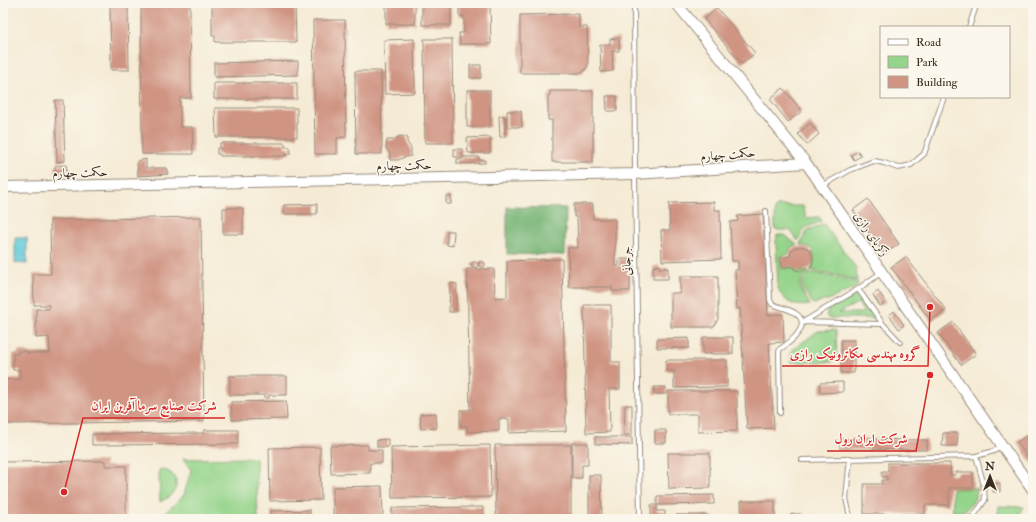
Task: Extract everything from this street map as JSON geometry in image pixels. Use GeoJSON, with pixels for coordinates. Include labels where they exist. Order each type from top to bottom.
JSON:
{"type":"FeatureCollection","features":[{"type":"Feature","properties":{"kind":"street","name":"زکریای رازی"},"geometry":{"type":"LineString","coordinates":[[676,3],[806,163],[1033,490]]}},
{"type":"Feature","properties":{"kind":"street","name":"حکمت چهارم"},"geometry":{"type":"LineString","coordinates":[[3,187],[635,174],[806,163]]}},
{"type":"Feature","properties":{"kind":"lane","name":"جرجانی"},"geometry":{"type":"LineString","coordinates":[[634,3],[640,519]]}},
{"type":"Feature","properties":{"kind":"lane"},"geometry":{"type":"LineString","coordinates":[[969,26],[977,3]]}},
{"type":"Feature","properties":{"kind":"lane"},"geometry":{"type":"LineString","coordinates":[[822,186],[850,170],[874,161],[898,168],[911,165],[924,154],[944,98]]}},
{"type":"Feature","properties":{"kind":"lane"},"geometry":{"type":"LineString","coordinates":[[766,211],[770,300],[772,304],[795,312],[800,316],[803,322],[799,333],[780,349],[780,413]]}},
{"type":"Feature","properties":{"kind":"lane"},"geometry":{"type":"LineString","coordinates":[[803,322],[858,289],[882,272]]}},
{"type":"Feature","properties":{"kind":"lane"},"geometry":{"type":"LineString","coordinates":[[858,289],[883,324],[900,342]]}},
{"type":"Feature","properties":{"kind":"lane"},"geometry":{"type":"LineString","coordinates":[[803,322],[883,324]]}},
{"type":"Feature","properties":{"kind":"lane"},"geometry":{"type":"LineString","coordinates":[[802,460],[976,456],[994,451],[1002,445]]}},
{"type":"Feature","properties":{"kind":"lane"},"geometry":{"type":"LineString","coordinates":[[964,519],[974,517],[985,500],[983,482],[976,456]]}},
{"type":"Feature","properties":{"kind":"lane"},"geometry":{"type":"LineString","coordinates":[[850,458],[846,498],[850,517],[854,519]]}},
{"type":"Feature","properties":{"kind":"green space"},"geometry":{"type":"Polygon","coordinates":[[[777,206],[803,206],[806,218],[819,217],[822,221],[805,228],[798,241],[790,230],[775,230],[775,209],[777,206]]]}},
{"type":"Feature","properties":{"kind":"green space"},"geometry":{"type":"Polygon","coordinates":[[[507,207],[566,208],[565,255],[507,254],[507,207]]]}},
{"type":"Feature","properties":{"kind":"green space"},"geometry":{"type":"Polygon","coordinates":[[[824,224],[856,268],[857,280],[811,270],[814,260],[812,249],[800,244],[808,230],[824,224]]]}},
{"type":"Feature","properties":{"kind":"green space"},"geometry":{"type":"Polygon","coordinates":[[[777,235],[785,235],[797,245],[790,248],[789,254],[780,256],[782,269],[792,267],[795,271],[808,271],[799,285],[810,305],[790,303],[783,297],[778,288],[776,242],[777,235]]]}},
{"type":"Feature","properties":{"kind":"green space"},"geometry":{"type":"Polygon","coordinates":[[[810,272],[858,282],[857,287],[828,300],[813,304],[801,285],[810,272]]]}},
{"type":"Feature","properties":{"kind":"green space"},"geometry":{"type":"Polygon","coordinates":[[[860,294],[863,300],[839,313],[864,313],[858,303],[864,300],[874,317],[827,317],[829,309],[860,294]]]}},
{"type":"Feature","properties":{"kind":"green space"},"geometry":{"type":"Polygon","coordinates":[[[836,330],[837,357],[832,362],[791,362],[791,351],[818,331],[836,330]]]}},
{"type":"Feature","properties":{"kind":"green space"},"geometry":{"type":"Polygon","coordinates":[[[256,458],[258,519],[161,519],[162,516],[184,495],[191,470],[183,459],[256,458]]]}},
{"type":"Feature","properties":{"kind":"green space"},"geometry":{"type":"Polygon","coordinates":[[[163,469],[171,473],[176,479],[176,488],[169,497],[160,502],[159,470],[163,469]]]}},
{"type":"Feature","properties":{"kind":"green space"},"geometry":{"type":"Polygon","coordinates":[[[977,488],[976,496],[970,506],[964,511],[953,512],[952,489],[977,488]]]}},
{"type":"Feature","properties":{"kind":"green space"},"geometry":{"type":"Polygon","coordinates":[[[998,506],[1024,507],[1017,519],[997,519],[998,506]]]}},
{"type":"Feature","properties":{"kind":"water"},"geometry":{"type":"Polygon","coordinates":[[[15,238],[27,238],[27,264],[15,263],[15,238]]]}},
{"type":"Feature","properties":{"kind":"building"},"geometry":{"type":"Polygon","coordinates":[[[110,3],[128,3],[129,70],[111,70],[110,3]]]}},
{"type":"Feature","properties":{"kind":"building"},"geometry":{"type":"Polygon","coordinates":[[[141,3],[190,3],[191,98],[180,98],[180,127],[192,127],[193,154],[142,154],[141,3]]]}},
{"type":"Feature","properties":{"kind":"building"},"geometry":{"type":"Polygon","coordinates":[[[212,3],[295,3],[296,42],[215,42],[215,36],[212,36],[212,3]]]}},
{"type":"Feature","properties":{"kind":"building"},"geometry":{"type":"Polygon","coordinates":[[[386,3],[415,3],[415,24],[386,24],[386,3]]]}},
{"type":"Feature","properties":{"kind":"building"},"geometry":{"type":"Polygon","coordinates":[[[422,3],[451,3],[451,25],[422,25],[422,3]]]}},
{"type":"Feature","properties":{"kind":"building"},"geometry":{"type":"Polygon","coordinates":[[[490,3],[491,44],[460,44],[459,33],[464,33],[464,16],[459,16],[459,4],[490,3]]]}},
{"type":"Feature","properties":{"kind":"building"},"geometry":{"type":"Polygon","coordinates":[[[717,8],[755,53],[742,64],[704,19],[717,8]]]}},
{"type":"Feature","properties":{"kind":"building"},"geometry":{"type":"Polygon","coordinates":[[[579,14],[579,27],[587,27],[588,66],[582,73],[520,73],[520,15],[579,14]]]}},
{"type":"Feature","properties":{"kind":"building"},"geometry":{"type":"Polygon","coordinates":[[[313,20],[345,20],[346,137],[337,138],[337,154],[315,154],[313,20]]]}},
{"type":"Feature","properties":{"kind":"building"},"geometry":{"type":"Polygon","coordinates":[[[619,38],[619,51],[612,51],[613,71],[601,72],[600,45],[610,45],[610,39],[619,38]]]}},
{"type":"Feature","properties":{"kind":"building"},"geometry":{"type":"Polygon","coordinates":[[[414,39],[415,93],[385,94],[384,40],[414,39]]]}},
{"type":"Feature","properties":{"kind":"building"},"geometry":{"type":"Polygon","coordinates":[[[424,39],[452,39],[453,143],[425,143],[424,39]]]}},
{"type":"Feature","properties":{"kind":"building"},"geometry":{"type":"Polygon","coordinates":[[[298,61],[298,75],[214,77],[214,63],[298,61]]]}},
{"type":"Feature","properties":{"kind":"building"},"geometry":{"type":"Polygon","coordinates":[[[470,65],[481,65],[481,78],[470,78],[470,65]]]}},
{"type":"Feature","properties":{"kind":"building"},"geometry":{"type":"Polygon","coordinates":[[[355,71],[381,71],[382,154],[356,154],[355,71]]]}},
{"type":"Feature","properties":{"kind":"building"},"geometry":{"type":"Polygon","coordinates":[[[214,83],[297,83],[297,99],[214,99],[214,83]]]}},
{"type":"Feature","properties":{"kind":"building"},"geometry":{"type":"Polygon","coordinates":[[[783,88],[802,111],[788,122],[770,99],[783,88]]]}},
{"type":"Feature","properties":{"kind":"building"},"geometry":{"type":"Polygon","coordinates":[[[467,90],[490,90],[490,127],[467,127],[467,90]]]}},
{"type":"Feature","properties":{"kind":"building"},"geometry":{"type":"Polygon","coordinates":[[[550,91],[593,91],[593,162],[552,162],[552,120],[548,120],[548,95],[550,95],[550,91]]]}},
{"type":"Feature","properties":{"kind":"building"},"geometry":{"type":"Polygon","coordinates":[[[606,96],[617,96],[617,111],[607,111],[606,96]]]}},
{"type":"Feature","properties":{"kind":"building"},"geometry":{"type":"Polygon","coordinates":[[[55,100],[63,100],[65,161],[57,162],[55,100]]]}},
{"type":"Feature","properties":{"kind":"building"},"geometry":{"type":"Polygon","coordinates":[[[215,108],[297,108],[297,137],[216,137],[215,108]]]}},
{"type":"Feature","properties":{"kind":"building"},"geometry":{"type":"Polygon","coordinates":[[[507,111],[521,111],[522,127],[507,127],[507,111]]]}},
{"type":"Feature","properties":{"kind":"building"},"geometry":{"type":"Polygon","coordinates":[[[499,116],[505,116],[505,137],[500,137],[499,116]]]}},
{"type":"Feature","properties":{"kind":"building"},"geometry":{"type":"Polygon","coordinates":[[[810,123],[819,134],[807,145],[798,134],[810,123]]]}},
{"type":"Feature","properties":{"kind":"building"},"geometry":{"type":"Polygon","coordinates":[[[400,136],[407,137],[407,142],[411,148],[411,156],[398,160],[390,160],[390,154],[386,148],[387,140],[394,140],[400,136]]]}},
{"type":"Feature","properties":{"kind":"building"},"geometry":{"type":"Polygon","coordinates":[[[490,137],[490,153],[468,153],[467,138],[490,137]]]}},
{"type":"Feature","properties":{"kind":"building"},"geometry":{"type":"Polygon","coordinates":[[[220,143],[285,143],[285,147],[290,147],[290,154],[286,154],[286,156],[220,156],[220,154],[217,154],[217,148],[220,148],[220,143]]]}},
{"type":"Feature","properties":{"kind":"building"},"geometry":{"type":"Polygon","coordinates":[[[454,149],[462,149],[462,157],[454,157],[454,149]]]}},
{"type":"Feature","properties":{"kind":"building"},"geometry":{"type":"Polygon","coordinates":[[[858,151],[861,156],[854,160],[851,155],[858,151]]]}},
{"type":"Feature","properties":{"kind":"building"},"geometry":{"type":"Polygon","coordinates":[[[463,157],[479,157],[479,160],[485,160],[485,163],[457,164],[457,159],[463,159],[463,157]]]}},
{"type":"Feature","properties":{"kind":"building"},"geometry":{"type":"Polygon","coordinates":[[[146,159],[146,168],[166,168],[168,174],[138,176],[137,161],[146,159]]]}},
{"type":"Feature","properties":{"kind":"building"},"geometry":{"type":"Polygon","coordinates":[[[66,165],[67,174],[56,174],[55,166],[66,165]]]}},
{"type":"Feature","properties":{"kind":"building"},"geometry":{"type":"Polygon","coordinates":[[[446,196],[451,196],[451,204],[446,204],[446,196]]]}},
{"type":"Feature","properties":{"kind":"building"},"geometry":{"type":"Polygon","coordinates":[[[868,199],[899,244],[884,254],[853,210],[868,199]]]}},
{"type":"Feature","properties":{"kind":"building"},"geometry":{"type":"Polygon","coordinates":[[[714,202],[714,210],[720,210],[721,259],[662,261],[661,230],[670,230],[669,203],[714,202]]]}},
{"type":"Feature","properties":{"kind":"building"},"geometry":{"type":"Polygon","coordinates":[[[317,204],[317,214],[284,214],[284,205],[317,204]]]}},
{"type":"Feature","properties":{"kind":"building"},"geometry":{"type":"Polygon","coordinates":[[[574,204],[593,204],[593,219],[615,219],[615,266],[619,266],[619,259],[630,259],[630,291],[612,291],[612,287],[569,287],[568,248],[578,248],[577,217],[574,217],[574,204]]]}},
{"type":"Feature","properties":{"kind":"building"},"geometry":{"type":"Polygon","coordinates":[[[223,208],[243,208],[243,234],[223,234],[223,208]]]}},
{"type":"Feature","properties":{"kind":"building"},"geometry":{"type":"Polygon","coordinates":[[[763,214],[768,315],[783,314],[784,342],[769,343],[774,428],[747,429],[740,308],[737,309],[735,270],[738,270],[738,261],[732,261],[730,222],[738,221],[737,216],[763,214]]]}},
{"type":"Feature","properties":{"kind":"building"},"geometry":{"type":"Polygon","coordinates":[[[201,217],[204,421],[3,424],[3,380],[20,379],[20,370],[13,370],[13,354],[18,354],[18,351],[27,351],[27,353],[50,353],[49,337],[36,338],[36,309],[49,309],[49,305],[34,305],[33,274],[51,274],[50,220],[201,217]]]}},
{"type":"Feature","properties":{"kind":"building"},"geometry":{"type":"Polygon","coordinates":[[[447,231],[454,231],[453,246],[447,245],[447,231]]]}},
{"type":"Feature","properties":{"kind":"building"},"geometry":{"type":"Polygon","coordinates":[[[796,247],[804,247],[810,250],[813,256],[813,263],[810,268],[800,271],[795,270],[792,266],[783,268],[780,258],[790,256],[791,251],[796,247]]]}},
{"type":"Feature","properties":{"kind":"building"},"geometry":{"type":"Polygon","coordinates":[[[906,257],[946,310],[931,321],[891,267],[906,257]]]}},
{"type":"Feature","properties":{"kind":"building"},"geometry":{"type":"Polygon","coordinates":[[[562,259],[566,431],[509,433],[509,419],[499,419],[499,431],[467,432],[467,426],[460,426],[460,410],[470,410],[467,269],[494,269],[495,298],[507,297],[507,261],[562,259]]]}},
{"type":"Feature","properties":{"kind":"building"},"geometry":{"type":"Polygon","coordinates":[[[481,261],[485,263],[485,266],[480,267],[478,265],[475,268],[471,264],[476,262],[479,265],[479,262],[481,261]]]}},
{"type":"Feature","properties":{"kind":"building"},"geometry":{"type":"Polygon","coordinates":[[[659,265],[659,268],[668,268],[668,279],[653,279],[653,267],[659,265]]]}},
{"type":"Feature","properties":{"kind":"building"},"geometry":{"type":"Polygon","coordinates":[[[680,276],[718,276],[718,319],[713,327],[671,327],[671,293],[680,293],[680,276]]]}},
{"type":"Feature","properties":{"kind":"building"},"geometry":{"type":"Polygon","coordinates":[[[450,283],[457,284],[456,312],[449,312],[450,283]]]}},
{"type":"Feature","properties":{"kind":"building"},"geometry":{"type":"Polygon","coordinates":[[[878,291],[886,302],[880,306],[873,295],[878,291]]]}},
{"type":"Feature","properties":{"kind":"building"},"geometry":{"type":"Polygon","coordinates":[[[584,305],[611,305],[611,362],[620,362],[620,389],[609,389],[610,432],[586,433],[584,305]]]}},
{"type":"Feature","properties":{"kind":"building"},"geometry":{"type":"Polygon","coordinates":[[[894,311],[904,325],[899,329],[889,315],[894,311]]]}},
{"type":"Feature","properties":{"kind":"building"},"geometry":{"type":"Polygon","coordinates":[[[953,322],[976,354],[961,365],[938,333],[953,322]]]}},
{"type":"Feature","properties":{"kind":"building"},"geometry":{"type":"Polygon","coordinates":[[[703,337],[733,337],[733,354],[703,354],[703,337]]]}},
{"type":"Feature","properties":{"kind":"building"},"geometry":{"type":"Polygon","coordinates":[[[689,338],[689,348],[657,348],[657,339],[689,338]]]}},
{"type":"Feature","properties":{"kind":"building"},"geometry":{"type":"Polygon","coordinates":[[[841,340],[854,340],[854,373],[841,373],[841,340]]]}},
{"type":"Feature","properties":{"kind":"building"},"geometry":{"type":"Polygon","coordinates":[[[666,360],[727,360],[727,387],[674,388],[674,371],[666,371],[666,360]]]}},
{"type":"Feature","properties":{"kind":"building"},"geometry":{"type":"Polygon","coordinates":[[[230,376],[287,376],[287,395],[269,395],[269,398],[265,398],[265,395],[230,395],[230,376]]]}},
{"type":"Feature","properties":{"kind":"building"},"geometry":{"type":"Polygon","coordinates":[[[843,382],[843,392],[820,393],[820,383],[843,382]]]}},
{"type":"Feature","properties":{"kind":"building"},"geometry":{"type":"Polygon","coordinates":[[[654,387],[666,387],[666,394],[654,394],[654,387]]]}},
{"type":"Feature","properties":{"kind":"building"},"geometry":{"type":"Polygon","coordinates":[[[668,391],[737,391],[737,431],[698,432],[698,414],[668,414],[668,391]]]}},
{"type":"Feature","properties":{"kind":"building"},"geometry":{"type":"Polygon","coordinates":[[[286,401],[287,419],[232,420],[231,402],[286,401]]]}},
{"type":"Feature","properties":{"kind":"building"},"geometry":{"type":"Polygon","coordinates":[[[625,405],[632,405],[632,435],[624,435],[625,405]]]}},
{"type":"Feature","properties":{"kind":"building"},"geometry":{"type":"Polygon","coordinates":[[[436,413],[437,428],[421,429],[420,414],[436,413]]]}},
{"type":"Feature","properties":{"kind":"building"},"geometry":{"type":"Polygon","coordinates":[[[204,430],[238,430],[238,444],[92,445],[92,434],[204,433],[204,430]]]}},
{"type":"Feature","properties":{"kind":"building"},"geometry":{"type":"Polygon","coordinates":[[[655,430],[666,430],[666,443],[655,443],[655,430]]]}},
{"type":"Feature","properties":{"kind":"building"},"geometry":{"type":"Polygon","coordinates":[[[1031,432],[1033,435],[1033,465],[1017,442],[1031,432]]]}},
{"type":"Feature","properties":{"kind":"building"},"geometry":{"type":"Polygon","coordinates":[[[943,433],[958,433],[957,446],[942,446],[943,433]]]}},
{"type":"Feature","properties":{"kind":"building"},"geometry":{"type":"Polygon","coordinates":[[[595,437],[632,437],[632,445],[595,444],[595,437]]]}},
{"type":"Feature","properties":{"kind":"building"},"geometry":{"type":"Polygon","coordinates":[[[388,439],[388,447],[377,447],[377,440],[388,439]]]}},
{"type":"Feature","properties":{"kind":"building"},"geometry":{"type":"Polygon","coordinates":[[[840,439],[927,440],[927,450],[840,449],[840,439]]]}},
{"type":"Feature","properties":{"kind":"building"},"geometry":{"type":"Polygon","coordinates":[[[572,443],[588,443],[588,465],[582,465],[582,478],[572,478],[572,443]]]}},
{"type":"Feature","properties":{"kind":"building"},"geometry":{"type":"Polygon","coordinates":[[[368,445],[368,450],[382,450],[382,463],[370,463],[370,473],[331,474],[330,446],[368,445]]]}},
{"type":"Feature","properties":{"kind":"building"},"geometry":{"type":"Polygon","coordinates":[[[490,445],[491,497],[392,498],[391,447],[490,445]]]}},
{"type":"Feature","properties":{"kind":"building"},"geometry":{"type":"Polygon","coordinates":[[[495,445],[571,445],[571,519],[496,519],[495,445]]]}},
{"type":"Feature","properties":{"kind":"building"},"geometry":{"type":"Polygon","coordinates":[[[320,447],[321,500],[270,501],[269,448],[320,447]]]}},
{"type":"Feature","properties":{"kind":"building"},"geometry":{"type":"Polygon","coordinates":[[[668,453],[710,453],[710,488],[669,489],[668,453]]]}},
{"type":"Feature","properties":{"kind":"building"},"geometry":{"type":"Polygon","coordinates":[[[105,461],[105,466],[126,466],[126,519],[3,519],[3,462],[105,461]]]}},
{"type":"Feature","properties":{"kind":"building"},"geometry":{"type":"Polygon","coordinates":[[[888,463],[950,463],[950,475],[956,475],[956,472],[973,472],[973,488],[949,488],[949,505],[925,505],[925,514],[864,514],[864,484],[882,484],[882,480],[887,480],[887,477],[882,477],[882,471],[888,471],[888,463]]]}},
{"type":"Feature","properties":{"kind":"building"},"geometry":{"type":"Polygon","coordinates":[[[589,475],[601,475],[602,519],[589,519],[589,475]]]}},
{"type":"Feature","properties":{"kind":"building"},"geometry":{"type":"Polygon","coordinates":[[[1000,483],[1000,492],[993,492],[993,484],[1000,483]]]}},
{"type":"Feature","properties":{"kind":"building"},"geometry":{"type":"Polygon","coordinates":[[[382,486],[383,519],[333,519],[333,487],[382,486]]]}},
{"type":"Feature","properties":{"kind":"building"},"geometry":{"type":"Polygon","coordinates":[[[714,495],[714,504],[657,505],[657,496],[714,495]]]}},
{"type":"Feature","properties":{"kind":"building"},"geometry":{"type":"Polygon","coordinates":[[[741,501],[775,501],[775,519],[742,519],[741,501]]]}},
{"type":"Feature","properties":{"kind":"building"},"geometry":{"type":"Polygon","coordinates":[[[651,505],[657,505],[657,511],[665,511],[665,517],[651,517],[651,505]]]}},
{"type":"Feature","properties":{"kind":"building"},"geometry":{"type":"Polygon","coordinates":[[[483,507],[483,519],[392,519],[392,508],[483,507]]]}},
{"type":"Feature","properties":{"kind":"building"},"geometry":{"type":"Polygon","coordinates":[[[310,510],[310,519],[271,519],[271,511],[310,510]]]}},
{"type":"Feature","properties":{"kind":"building"},"geometry":{"type":"Polygon","coordinates":[[[791,514],[801,514],[801,519],[791,519],[791,514]]]}},
{"type":"Feature","properties":{"kind":"building"},"geometry":{"type":"Polygon","coordinates":[[[676,515],[709,515],[709,519],[676,519],[676,515]]]}},
{"type":"Feature","properties":{"kind":"place","name":"گروه مهندسی مکاترونیک رازی"},"geometry":{"type":"Point","coordinates":[930,307]}},
{"type":"Feature","properties":{"kind":"place","name":"شرکت ایران رول"},"geometry":{"type":"Point","coordinates":[930,375]}},
{"type":"Feature","properties":{"kind":"place","name":"شرکت صنایع سرما آفرین ایران"},"geometry":{"type":"Point","coordinates":[64,492]}}]}
